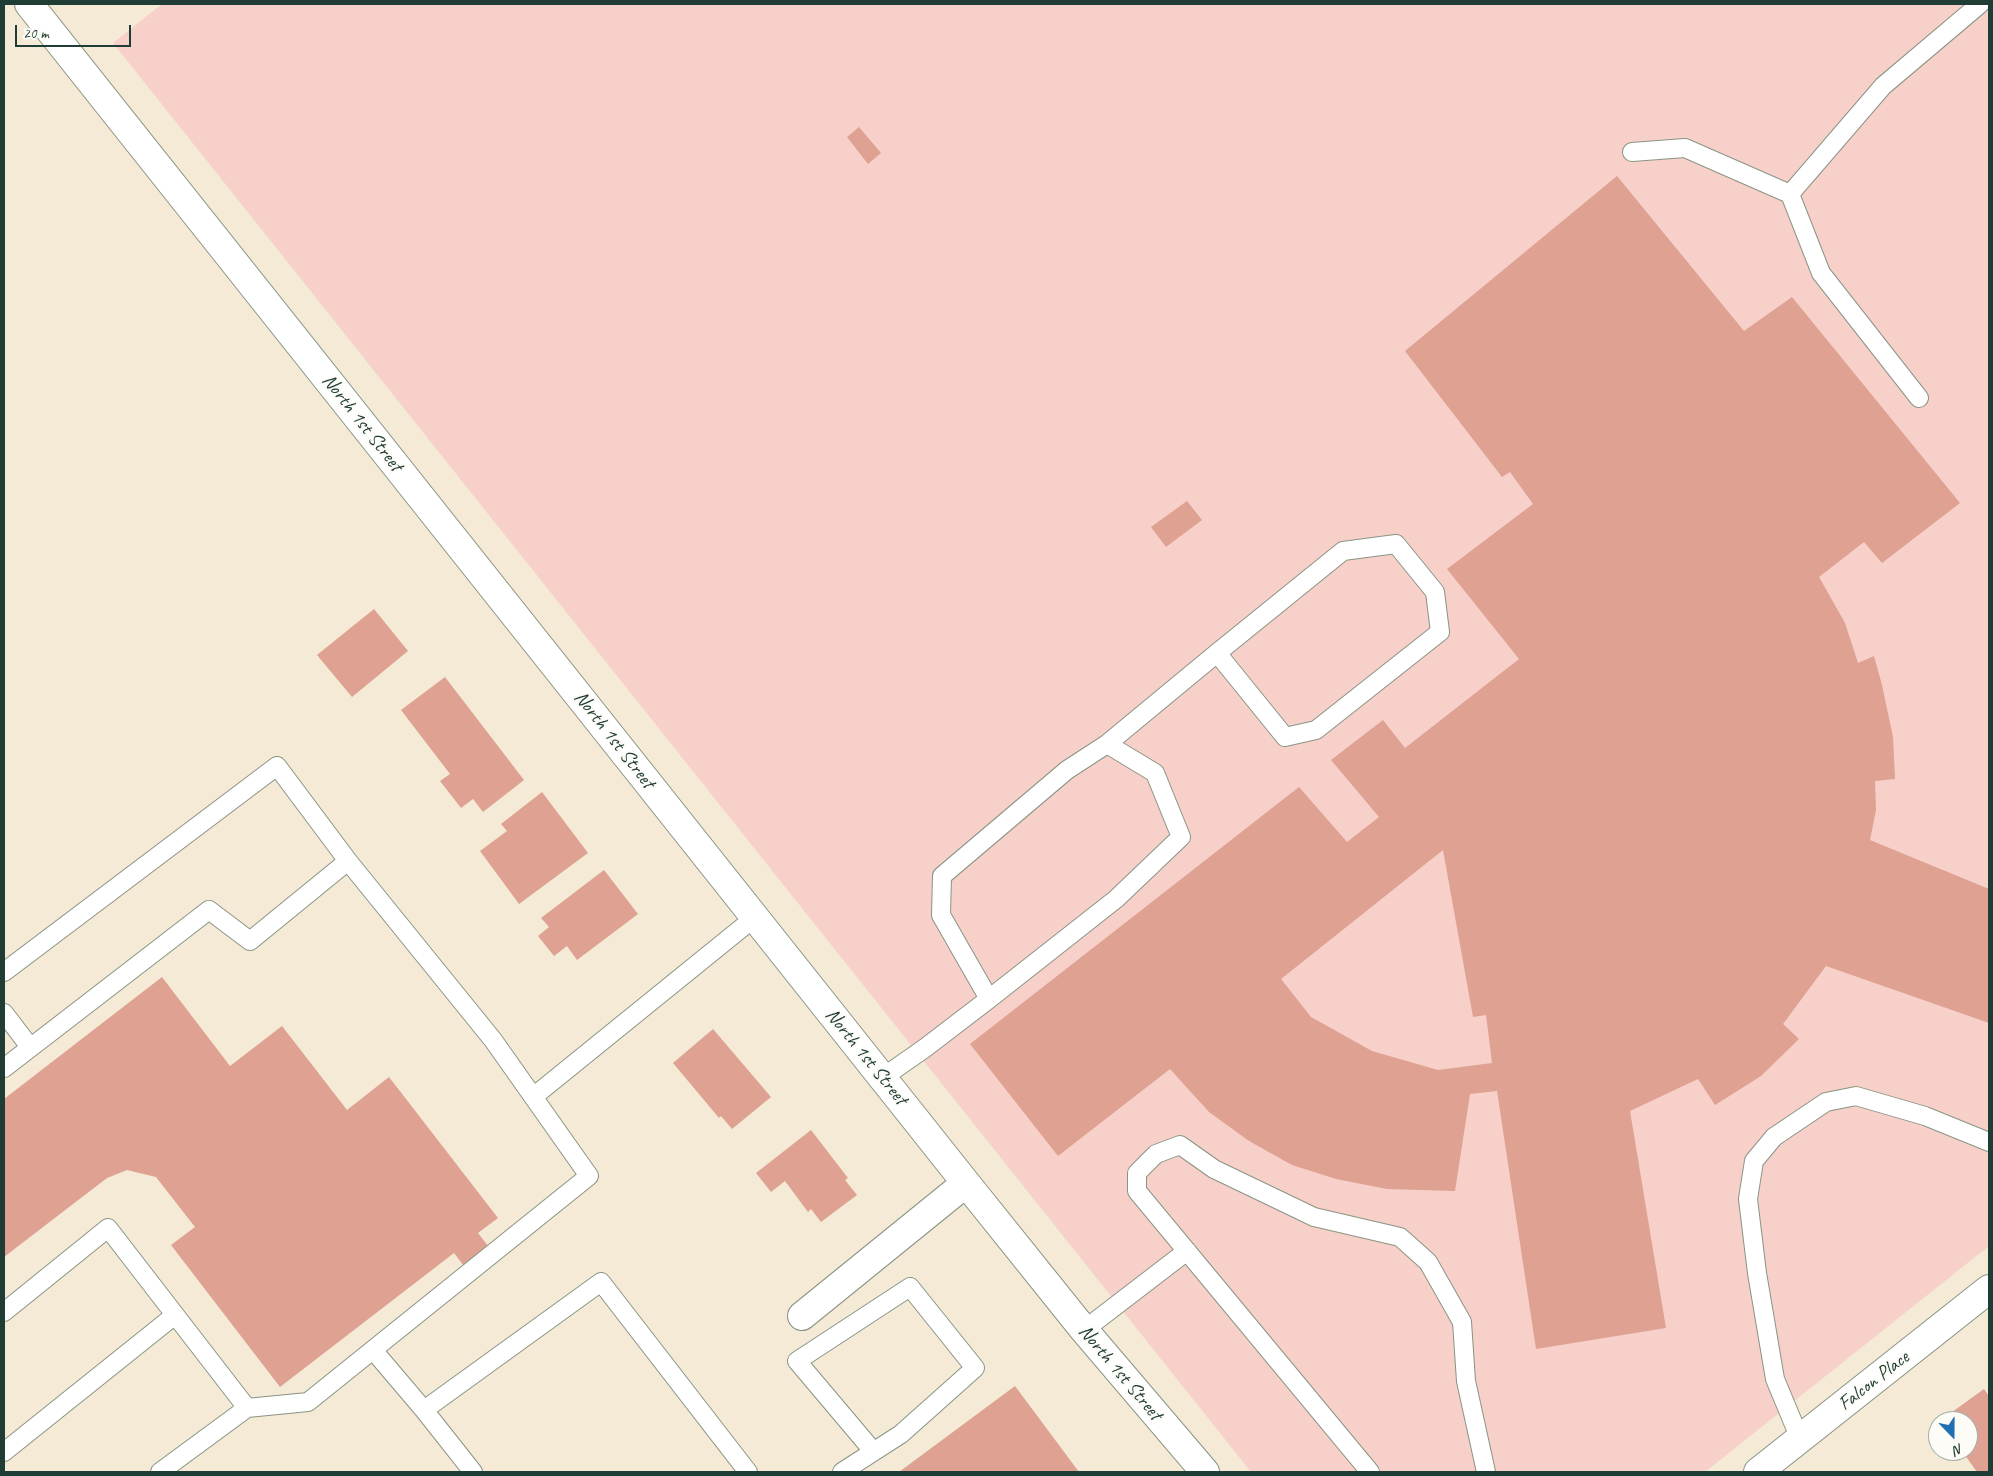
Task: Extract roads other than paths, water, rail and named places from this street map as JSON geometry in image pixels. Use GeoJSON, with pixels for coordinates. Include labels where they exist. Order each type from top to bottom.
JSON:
{"type":"FeatureCollection","features":[{"type":"Feature","properties":{"kind":"street","name":"North 1st Street"},"geometry":{"type":"LineString","coordinates":[[29,4],[966,1184],[1084,1330],[1205,1472]]}},
{"type":"Feature","properties":{"kind":"street"},"geometry":{"type":"LineString","coordinates":[[802,1316],[966,1184]]}},
{"type":"Feature","properties":{"kind":"street","name":"Falcon Place"},"geometry":{"type":"LineString","coordinates":[[1758,1472],[1989,1289]]}},
{"type":"Feature","properties":{"kind":"lane"},"geometry":{"type":"LineString","coordinates":[[1790,194],[1884,86],[1980,4]]}},
{"type":"Feature","properties":{"kind":"lane"},"geometry":{"type":"LineString","coordinates":[[1632,152],[1685,148],[1790,194],[1822,273],[1919,398]]}},
{"type":"Feature","properties":{"kind":"lane"},"geometry":{"type":"LineString","coordinates":[[989,999],[941,915],[942,876],[1067,770],[1106,744],[1343,551],[1396,544],[1435,592],[1440,632],[1316,730],[1285,737],[1218,653]]}},
{"type":"Feature","properties":{"kind":"lane"},"geometry":{"type":"LineString","coordinates":[[882,1078],[989,999],[1116,899],[1181,837],[1155,773],[1106,744]]}},
{"type":"Feature","properties":{"kind":"lane"},"geometry":{"type":"LineString","coordinates":[[4,972],[277,766],[348,861],[494,1040],[589,1176],[308,1402],[247,1408],[160,1472]]}},
{"type":"Feature","properties":{"kind":"lane"},"geometry":{"type":"LineString","coordinates":[[4,1068],[209,910],[250,941],[348,861]]}},
{"type":"Feature","properties":{"kind":"lane"},"geometry":{"type":"LineString","coordinates":[[533,1097],[754,918]]}},
{"type":"Feature","properties":{"kind":"lane"},"geometry":{"type":"LineString","coordinates":[[4,1013],[30,1047]]}},
{"type":"Feature","properties":{"kind":"lane"},"geometry":{"type":"LineString","coordinates":[[1800,1439],[1775,1378],[1756,1273],[1748,1199],[1754,1161],[1774,1137],[1826,1102],[1856,1096],[1924,1116],[1989,1142]]}},
{"type":"Feature","properties":{"kind":"lane"},"geometry":{"type":"LineString","coordinates":[[1370,1472],[1137,1191],[1137,1173],[1156,1154],[1180,1145],[1214,1168],[1314,1217],[1400,1237],[1428,1262],[1462,1322],[1466,1381],[1483,1472]]}},
{"type":"Feature","properties":{"kind":"lane"},"geometry":{"type":"LineString","coordinates":[[4,1312],[108,1228],[247,1408]]}},
{"type":"Feature","properties":{"kind":"lane"},"geometry":{"type":"LineString","coordinates":[[1084,1330],[1187,1251]]}},
{"type":"Feature","properties":{"kind":"lane"},"geometry":{"type":"LineString","coordinates":[[424,1410],[601,1282],[748,1472]]}},
{"type":"Feature","properties":{"kind":"lane"},"geometry":{"type":"LineString","coordinates":[[842,1472],[900,1434],[975,1368],[910,1287],[797,1361],[874,1451]]}},
{"type":"Feature","properties":{"kind":"lane"},"geometry":{"type":"LineString","coordinates":[[4,1452],[175,1315]]}},
{"type":"Feature","properties":{"kind":"lane"},"geometry":{"type":"LineString","coordinates":[[373,1350],[473,1472]]}}]}
